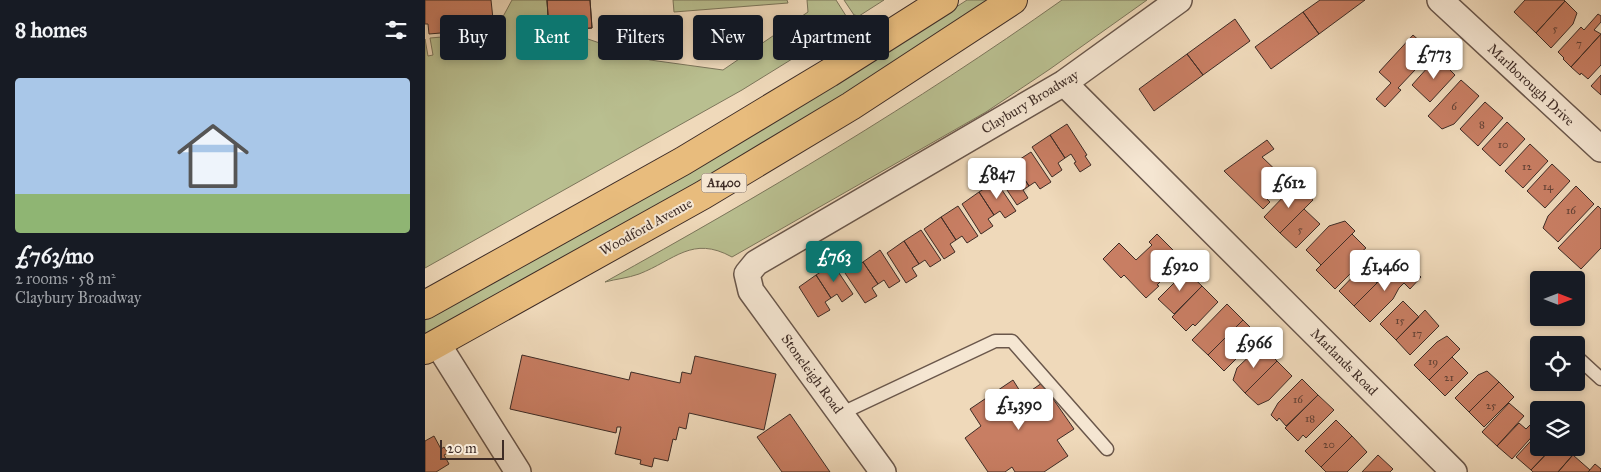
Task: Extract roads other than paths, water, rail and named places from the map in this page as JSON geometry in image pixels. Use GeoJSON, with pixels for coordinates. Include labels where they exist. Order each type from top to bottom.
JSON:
{"type":"FeatureCollection","features":[{"type":"Feature","properties":{"kind":"highway","name":"A1400"},"geometry":{"type":"LineString","coordinates":[[425,305],[683,161],[829,74],[944,0]]}},
{"type":"Feature","properties":{"kind":"highway","name":"Woodford Avenue"},"geometry":{"type":"LineString","coordinates":[[431,346],[711,190],[851,106],[1013,0]]}},
{"type":"Feature","properties":{"kind":"street","name":"Claybury Broadway"},"geometry":{"type":"LineString","coordinates":[[747,274],[756,263],[1064,84],[1179,0]]}},
{"type":"Feature","properties":{"kind":"street","name":"Marlborough Drive"},"geometry":{"type":"LineString","coordinates":[[1440,0],[1601,150]]}},
{"type":"Feature","properties":{"kind":"street","name":"Marlands Road"},"geometry":{"type":"LineString","coordinates":[[1064,84],[1454,472]]}},
{"type":"Feature","properties":{"kind":"street","name":"Stoneleigh Road"},"geometry":{"type":"LineString","coordinates":[[747,274],[751,291],[883,472]]}},
{"type":"Feature","properties":{"kind":"street"},"geometry":{"type":"LineString","coordinates":[[431,346],[518,472]]}},
{"type":"Feature","properties":{"kind":"lane"},"geometry":{"type":"LineString","coordinates":[[841,414],[995,340],[1012,340],[1107,449]]}},
{"type":"Feature","properties":{"kind":"lane"},"geometry":{"type":"LineString","coordinates":[[1585,364],[1601,379]]}}]}
